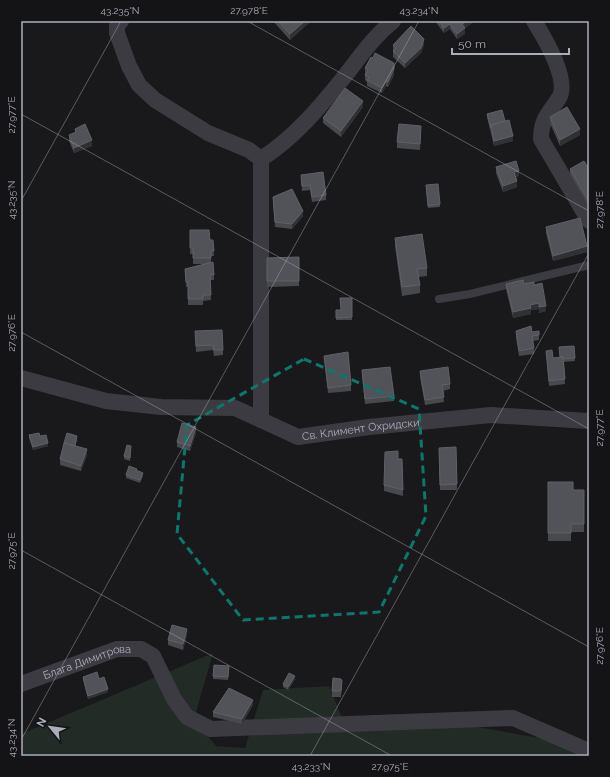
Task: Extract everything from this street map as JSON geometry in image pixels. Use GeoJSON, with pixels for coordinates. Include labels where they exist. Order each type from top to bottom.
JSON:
{"type":"FeatureCollection","features":[{"type":"Feature","properties":{"kind":"street"},"geometry":{"type":"LineString","coordinates":[[121,21],[117,25],[116,33],[128,66],[139,85],[155,100],[202,129],[249,150],[261,159]]}},
{"type":"Feature","properties":{"kind":"street"},"geometry":{"type":"LineString","coordinates":[[261,159],[278,148],[312,115],[379,32],[393,21]]}},
{"type":"Feature","properties":{"kind":"street"},"geometry":{"type":"LineString","coordinates":[[534,21],[548,43],[563,84],[560,97],[544,120],[541,129],[541,139],[589,221]]}},
{"type":"Feature","properties":{"kind":"street"},"geometry":{"type":"LineString","coordinates":[[261,159],[261,420]]}},
{"type":"Feature","properties":{"kind":"street","name":"Св. Климент Охридски"},"geometry":{"type":"LineString","coordinates":[[21,378],[106,401],[161,407],[235,408],[298,437],[369,427],[491,415],[589,422]]}},
{"type":"Feature","properties":{"kind":"street","name":"Блага Димитрова"},"geometry":{"type":"LineString","coordinates":[[21,684],[117,649],[141,649],[153,656],[174,699],[187,716],[211,729],[513,718],[589,751]]}},
{"type":"Feature","properties":{"kind":"lane"},"geometry":{"type":"LineString","coordinates":[[439,300],[470,294],[589,265]]}},
{"type":"Feature","properties":{"kind":"highlighted area"},"geometry":{"type":"Polygon","coordinates":[[[304,359],[419,409],[426,516],[379,612],[243,620],[177,534],[187,425],[304,359]]]}},
{"type":"Feature","properties":{"kind":"shaded area"},"geometry":{"type":"Polygon","coordinates":[[[213,653],[194,719],[216,746],[245,748],[263,690],[329,686],[346,728],[444,721],[567,743],[589,756],[21,756],[21,734],[213,653]]]}},
{"type":"Feature","properties":{"kind":"building"},"geometry":{"type":"Polygon","coordinates":[[[278,21],[305,21],[290,34],[278,21]]]}},
{"type":"Feature","properties":{"kind":"building"},"geometry":{"type":"Polygon","coordinates":[[[439,21],[467,21],[462,24],[465,28],[457,34],[450,24],[444,28],[439,21]]]}},
{"type":"Feature","properties":{"kind":"building"},"geometry":{"type":"Polygon","coordinates":[[[411,26],[424,39],[421,48],[405,63],[393,51],[396,48],[393,45],[411,26]]]}},
{"type":"Feature","properties":{"kind":"building"},"geometry":{"type":"Polygon","coordinates":[[[375,53],[394,63],[394,69],[388,82],[386,81],[382,88],[367,80],[369,77],[365,75],[368,70],[365,68],[375,53]]]}},
{"type":"Feature","properties":{"kind":"building"},"geometry":{"type":"Polygon","coordinates":[[[345,88],[363,101],[341,131],[323,118],[345,88]]]}},
{"type":"Feature","properties":{"kind":"building"},"geometry":{"type":"Polygon","coordinates":[[[567,107],[580,129],[560,140],[550,117],[567,107]]]}},
{"type":"Feature","properties":{"kind":"building"},"geometry":{"type":"Polygon","coordinates":[[[502,110],[505,121],[491,125],[491,128],[487,114],[502,110]]]}},
{"type":"Feature","properties":{"kind":"building"},"geometry":{"type":"Polygon","coordinates":[[[509,120],[513,136],[494,141],[491,125],[509,120]]]}},
{"type":"Feature","properties":{"kind":"building"},"geometry":{"type":"Polygon","coordinates":[[[85,124],[92,140],[74,148],[69,135],[76,132],[75,129],[85,124]]]}},
{"type":"Feature","properties":{"kind":"building"},"geometry":{"type":"Polygon","coordinates":[[[399,124],[421,126],[420,144],[397,142],[399,124]]]}},
{"type":"Feature","properties":{"kind":"building"},"geometry":{"type":"Polygon","coordinates":[[[516,161],[519,171],[514,172],[517,181],[503,186],[496,167],[516,161]]]}},
{"type":"Feature","properties":{"kind":"building"},"geometry":{"type":"Polygon","coordinates":[[[584,161],[589,169],[589,202],[570,169],[584,161]]]}},
{"type":"Feature","properties":{"kind":"building"},"geometry":{"type":"Polygon","coordinates":[[[323,172],[326,195],[312,197],[310,185],[302,186],[301,175],[323,172]]]}},
{"type":"Feature","properties":{"kind":"building"},"geometry":{"type":"Polygon","coordinates":[[[438,184],[440,204],[428,206],[426,185],[438,184]]]}},
{"type":"Feature","properties":{"kind":"building"},"geometry":{"type":"Polygon","coordinates":[[[292,189],[303,211],[292,224],[275,222],[273,197],[292,189]]]}},
{"type":"Feature","properties":{"kind":"building"},"geometry":{"type":"Polygon","coordinates":[[[580,218],[587,246],[553,256],[546,227],[580,218]]]}},
{"type":"Feature","properties":{"kind":"building"},"geometry":{"type":"Polygon","coordinates":[[[190,230],[209,230],[210,240],[213,240],[214,251],[211,251],[211,258],[193,258],[193,248],[190,248],[190,230]]]}},
{"type":"Feature","properties":{"kind":"building"},"geometry":{"type":"Polygon","coordinates":[[[422,234],[427,268],[417,269],[420,285],[402,287],[395,238],[422,234]]]}},
{"type":"Feature","properties":{"kind":"building"},"geometry":{"type":"Polygon","coordinates":[[[299,257],[299,281],[267,281],[267,258],[299,257]]]}},
{"type":"Feature","properties":{"kind":"building"},"geometry":{"type":"Polygon","coordinates":[[[213,262],[214,275],[210,274],[211,295],[203,295],[203,299],[188,299],[188,282],[186,282],[185,269],[213,262]]]}},
{"type":"Feature","properties":{"kind":"building"},"geometry":{"type":"Polygon","coordinates":[[[523,280],[524,284],[534,282],[534,285],[542,283],[546,306],[539,307],[539,303],[530,305],[531,308],[513,312],[506,284],[523,280]]]}},
{"type":"Feature","properties":{"kind":"building"},"geometry":{"type":"Polygon","coordinates":[[[340,298],[352,298],[352,317],[336,318],[336,310],[341,310],[340,298]]]}},
{"type":"Feature","properties":{"kind":"building"},"geometry":{"type":"Polygon","coordinates":[[[531,326],[532,332],[539,331],[539,335],[532,336],[534,348],[519,351],[516,331],[531,326]]]}},
{"type":"Feature","properties":{"kind":"building"},"geometry":{"type":"Polygon","coordinates":[[[222,330],[223,350],[214,350],[213,345],[196,346],[195,331],[222,330]]]}},
{"type":"Feature","properties":{"kind":"building"},"geometry":{"type":"Polygon","coordinates":[[[574,346],[575,358],[563,359],[563,357],[560,357],[559,347],[574,346]]]}},
{"type":"Feature","properties":{"kind":"building"},"geometry":{"type":"Polygon","coordinates":[[[552,350],[553,358],[563,357],[565,379],[549,381],[546,351],[552,350]]]}},
{"type":"Feature","properties":{"kind":"building"},"geometry":{"type":"Polygon","coordinates":[[[348,352],[351,385],[328,388],[324,356],[348,352]]]}},
{"type":"Feature","properties":{"kind":"building"},"geometry":{"type":"Polygon","coordinates":[[[390,367],[394,396],[365,399],[362,370],[390,367]]]}},
{"type":"Feature","properties":{"kind":"building"},"geometry":{"type":"Polygon","coordinates":[[[448,367],[450,384],[442,385],[444,397],[425,400],[420,371],[448,367]]]}},
{"type":"Feature","properties":{"kind":"building"},"geometry":{"type":"Polygon","coordinates":[[[182,423],[196,427],[190,446],[177,442],[182,423]]]}},
{"type":"Feature","properties":{"kind":"building"},"geometry":{"type":"Polygon","coordinates":[[[39,433],[40,436],[46,435],[48,443],[33,447],[29,435],[39,433]]]}},
{"type":"Feature","properties":{"kind":"building"},"geometry":{"type":"Polygon","coordinates":[[[67,433],[77,436],[75,446],[64,443],[67,433]]]}},
{"type":"Feature","properties":{"kind":"building"},"geometry":{"type":"Polygon","coordinates":[[[64,443],[87,449],[81,466],[60,459],[64,443]]]}},
{"type":"Feature","properties":{"kind":"building"},"geometry":{"type":"Polygon","coordinates":[[[127,445],[131,446],[130,458],[124,456],[127,445]]]}},
{"type":"Feature","properties":{"kind":"building"},"geometry":{"type":"Polygon","coordinates":[[[456,447],[457,484],[440,485],[439,448],[456,447]]]}},
{"type":"Feature","properties":{"kind":"building"},"geometry":{"type":"Polygon","coordinates":[[[398,451],[398,459],[402,459],[403,490],[384,485],[385,452],[398,451]]]}},
{"type":"Feature","properties":{"kind":"building"},"geometry":{"type":"Polygon","coordinates":[[[129,466],[143,473],[140,480],[126,475],[129,466]]]}},
{"type":"Feature","properties":{"kind":"building"},"geometry":{"type":"Polygon","coordinates":[[[548,482],[573,482],[573,490],[584,490],[584,524],[571,524],[571,533],[548,533],[548,482]]]}},
{"type":"Feature","properties":{"kind":"building"},"geometry":{"type":"Polygon","coordinates":[[[172,625],[187,629],[183,644],[168,640],[172,625]]]}},
{"type":"Feature","properties":{"kind":"building"},"geometry":{"type":"Polygon","coordinates":[[[214,665],[229,666],[228,677],[213,676],[214,665]]]}},
{"type":"Feature","properties":{"kind":"building"},"geometry":{"type":"Polygon","coordinates":[[[97,672],[99,679],[104,677],[108,689],[88,696],[83,677],[97,672]]]}},
{"type":"Feature","properties":{"kind":"building"},"geometry":{"type":"Polygon","coordinates":[[[289,673],[295,676],[288,687],[283,684],[289,673]]]}},
{"type":"Feature","properties":{"kind":"building"},"geometry":{"type":"Polygon","coordinates":[[[333,678],[341,679],[341,691],[332,691],[333,678]]]}},
{"type":"Feature","properties":{"kind":"building"},"geometry":{"type":"Polygon","coordinates":[[[229,688],[253,700],[242,719],[213,712],[229,688]]]}}]}
